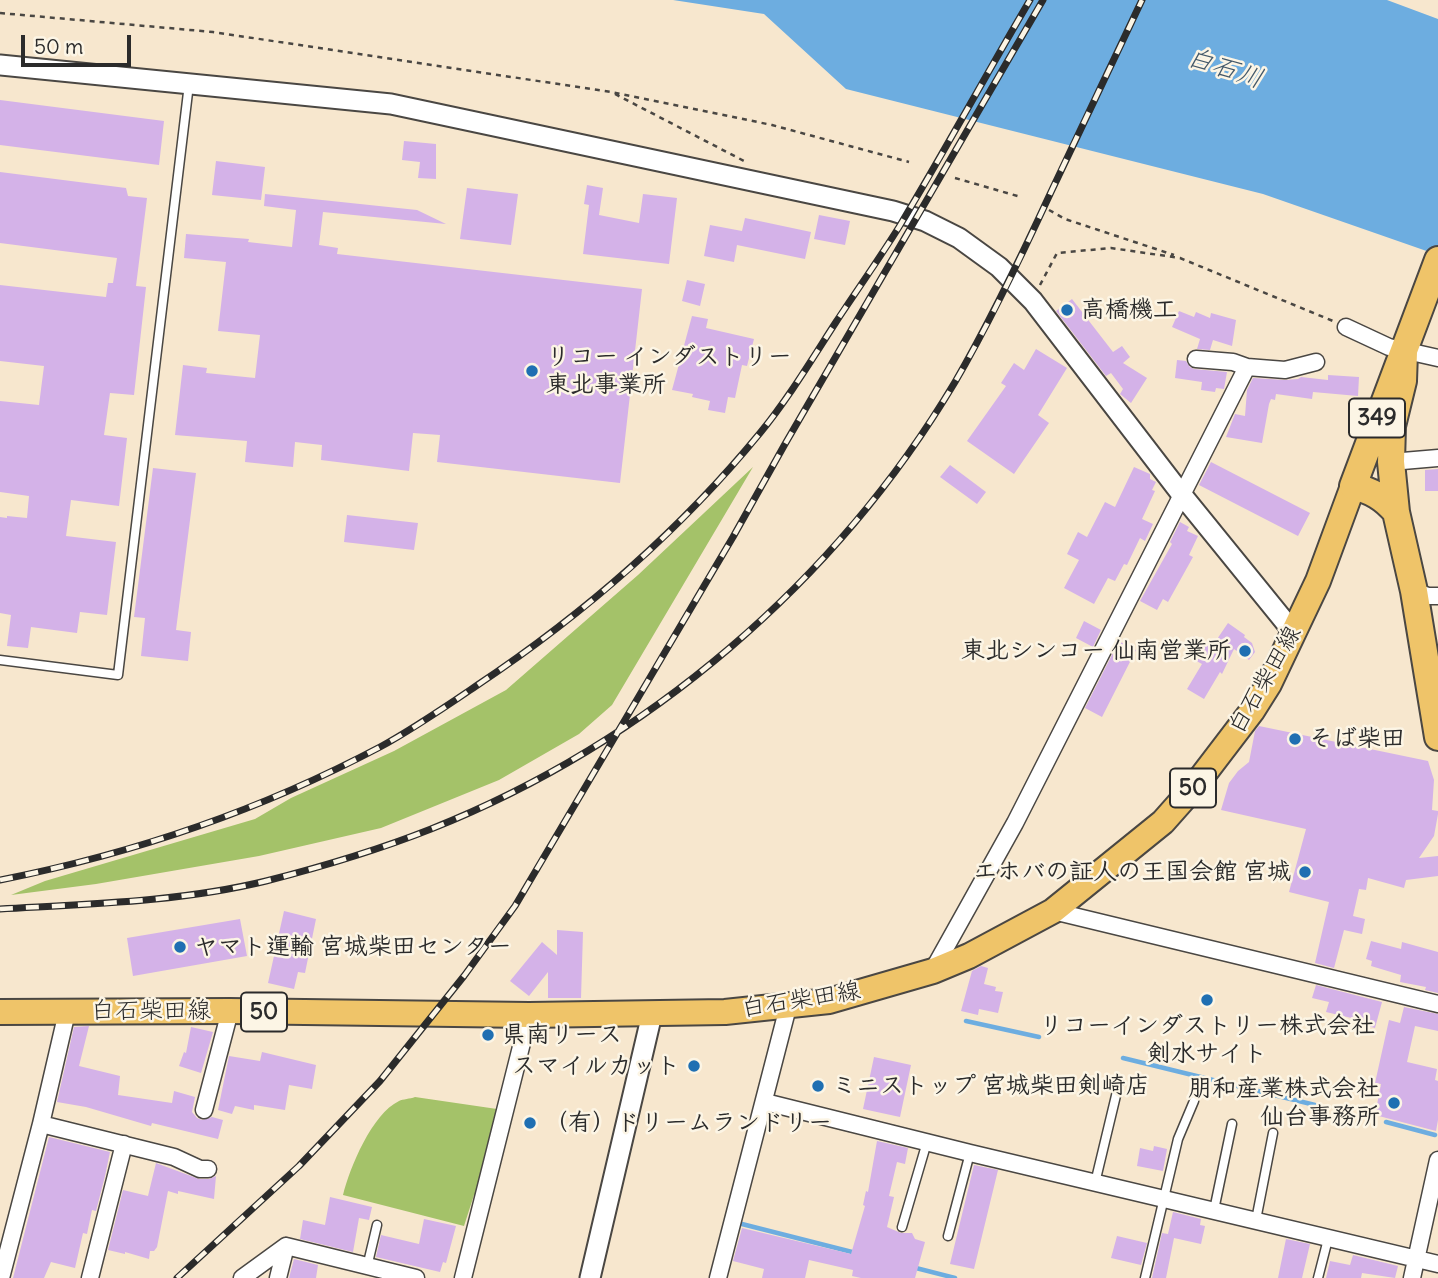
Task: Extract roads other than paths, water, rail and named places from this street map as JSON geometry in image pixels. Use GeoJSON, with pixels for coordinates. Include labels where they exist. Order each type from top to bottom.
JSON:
{"type":"FeatureCollection","features":[{"type":"Feature","properties":{"kind":"highway","name":"349"},"geometry":{"type":"LineString","coordinates":[[1353,486],[1438,260]]}},
{"type":"Feature","properties":{"kind":"highway","name":"349"},"geometry":{"type":"LineString","coordinates":[[1404,352],[1403,381],[1392,426],[1391,462],[1396,512],[1426,593],[1438,737]]}},
{"type":"Feature","properties":{"kind":"highway"},"geometry":{"type":"LineString","coordinates":[[1353,486],[1372,491],[1384,498],[1396,512]]}},
{"type":"Feature","properties":{"kind":"main road","name":"白石柴田線"},"geometry":{"type":"LineString","coordinates":[[0,1012],[230,1011],[529,1015],[725,1012],[829,1001],[933,971],[969,956],[1053,911],[1163,822],[1194,787],[1252,711],[1269,684],[1318,581],[1353,486]]}},
{"type":"Feature","properties":{"kind":"street"},"geometry":{"type":"LineString","coordinates":[[0,65],[391,104],[894,211],[932,225],[982,253],[1033,301],[1182,495],[1294,633]]}},
{"type":"Feature","properties":{"kind":"street"},"geometry":{"type":"LineString","coordinates":[[1346,327],[1404,352],[1438,358]]}},
{"type":"Feature","properties":{"kind":"street"},"geometry":{"type":"LineString","coordinates":[[1196,359],[1233,362],[1247,368],[1284,370],[1316,362]]}},
{"type":"Feature","properties":{"kind":"street"},"geometry":{"type":"LineString","coordinates":[[933,971],[1015,823],[1247,368]]}},
{"type":"Feature","properties":{"kind":"street"},"geometry":{"type":"LineString","coordinates":[[1391,462],[1438,458]]}},
{"type":"Feature","properties":{"kind":"street"},"geometry":{"type":"LineString","coordinates":[[1053,911],[1438,1004]]}},
{"type":"Feature","properties":{"kind":"street"},"geometry":{"type":"LineString","coordinates":[[718,1278],[788,1007]]}},
{"type":"Feature","properties":{"kind":"street"},"geometry":{"type":"LineString","coordinates":[[204,1110],[230,1011]]}},
{"type":"Feature","properties":{"kind":"street"},"geometry":{"type":"LineString","coordinates":[[1,1278],[67,1012]]}},
{"type":"Feature","properties":{"kind":"street"},"geometry":{"type":"LineString","coordinates":[[590,1278],[652,1014]]}},
{"type":"Feature","properties":{"kind":"street"},"geometry":{"type":"LineString","coordinates":[[463,1278],[529,1015]]}},
{"type":"Feature","properties":{"kind":"street"},"geometry":{"type":"LineString","coordinates":[[765,1102],[1438,1264]]}},
{"type":"Feature","properties":{"kind":"street"},"geometry":{"type":"LineString","coordinates":[[41,1124],[174,1157],[201,1169],[208,1169]]}},
{"type":"Feature","properties":{"kind":"street"},"geometry":{"type":"LineString","coordinates":[[90,1278],[124,1144]]}},
{"type":"Feature","properties":{"kind":"street"},"geometry":{"type":"LineString","coordinates":[[1412,1278],[1438,1160]]}},
{"type":"Feature","properties":{"kind":"street"},"geometry":{"type":"LineString","coordinates":[[278,1278],[286,1246]]}},
{"type":"Feature","properties":{"kind":"street"},"geometry":{"type":"LineString","coordinates":[[242,1278],[286,1246],[416,1278]]}},
{"type":"Feature","properties":{"kind":"lane"},"geometry":{"type":"LineString","coordinates":[[0,660],[118,675],[189,82]]}},
{"type":"Feature","properties":{"kind":"lane"},"geometry":{"type":"LineString","coordinates":[[1095,1183],[1119,1083]]}},
{"type":"Feature","properties":{"kind":"lane"},"geometry":{"type":"LineString","coordinates":[[1145,1278],[1178,1139],[1194,1101]]}},
{"type":"Feature","properties":{"kind":"lane"},"geometry":{"type":"LineString","coordinates":[[1214,1210],[1233,1124]]}},
{"type":"Feature","properties":{"kind":"lane"},"geometry":{"type":"LineString","coordinates":[[1256,1220],[1273,1133]]}},
{"type":"Feature","properties":{"kind":"lane"},"geometry":{"type":"LineString","coordinates":[[902,1227],[927,1142]]}},
{"type":"Feature","properties":{"kind":"lane"},"geometry":{"type":"LineString","coordinates":[[948,1236],[970,1153]]}},
{"type":"Feature","properties":{"kind":"lane"},"geometry":{"type":"LineString","coordinates":[[367,1266],[377,1225]]}},
{"type":"Feature","properties":{"kind":"lane"},"geometry":{"type":"LineString","coordinates":[[1318,1278],[1328,1238]]}},
{"type":"Feature","properties":{"kind":"water","name":"白石川"},"geometry":{"type":"Polygon","coordinates":[[[673,0],[1387,0],[1438,19],[1438,255],[1263,194],[846,89],[764,14],[673,0]]]}},
{"type":"Feature","properties":{"kind":"waterway"},"geometry":{"type":"LineString","coordinates":[[966,1021],[1039,1037]]}},
{"type":"Feature","properties":{"kind":"waterway"},"geometry":{"type":"LineString","coordinates":[[1123,1058],[1315,1105]]}},
{"type":"Feature","properties":{"kind":"waterway"},"geometry":{"type":"LineString","coordinates":[[1386,1122],[1435,1135]]}},
{"type":"Feature","properties":{"kind":"waterway"},"geometry":{"type":"LineString","coordinates":[[738,1223],[856,1253]]}},
{"type":"Feature","properties":{"kind":"waterway"},"geometry":{"type":"LineString","coordinates":[[912,1267],[955,1278]]}},
{"type":"Feature","properties":{"kind":"railway"},"geometry":{"type":"LineString","coordinates":[[0,880],[147,843],[242,810],[335,770],[429,718],[516,659],[592,601],[696,505],[729,470],[780,407],[899,227],[1030,0]]}},
{"type":"Feature","properties":{"kind":"railway"},"geometry":{"type":"LineString","coordinates":[[177,1278],[299,1166],[380,1081],[464,976],[515,906],[733,537],[1043,0]]}},
{"type":"Feature","properties":{"kind":"railway"},"geometry":{"type":"LineString","coordinates":[[0,909],[201,894],[287,876],[349,858],[431,829],[511,793],[587,751],[660,703],[729,648],[794,589],[853,524],[907,455],[955,382],[981,335],[1142,0]]}},
{"type":"Feature","properties":{"kind":"place","name":"高橋機工"},"geometry":{"type":"Point","coordinates":[1067,310]}},
{"type":"Feature","properties":{"kind":"place","name":"リコー インダストリー 東北事業所"},"geometry":{"type":"Point","coordinates":[532,371]}},
{"type":"Feature","properties":{"kind":"place","name":"東北シンコー 仙南営業所"},"geometry":{"type":"Point","coordinates":[1245,651]}},
{"type":"Feature","properties":{"kind":"place","name":"そば柴田"},"geometry":{"type":"Point","coordinates":[1295,739]}},
{"type":"Feature","properties":{"kind":"place","name":"エホバの証人の王国会館 宮城"},"geometry":{"type":"Point","coordinates":[1305,872]}},
{"type":"Feature","properties":{"kind":"place","name":"ヤマト運輸 宮城柴田センター"},"geometry":{"type":"Point","coordinates":[180,947]}},
{"type":"Feature","properties":{"kind":"place","name":"リコーインダストリー株式会社 剣水サイト"},"geometry":{"type":"Point","coordinates":[1207,1000]}},
{"type":"Feature","properties":{"kind":"place","name":"県南リース"},"geometry":{"type":"Point","coordinates":[488,1035]}},
{"type":"Feature","properties":{"kind":"place","name":"スマイルカット"},"geometry":{"type":"Point","coordinates":[694,1066]}},
{"type":"Feature","properties":{"kind":"place","name":"ミニストップ 宮城柴田剣崎店"},"geometry":{"type":"Point","coordinates":[818,1086]}},
{"type":"Feature","properties":{"kind":"place","name":"朋和産業株式会社 仙台事務所"},"geometry":{"type":"Point","coordinates":[1394,1103]}},
{"type":"Feature","properties":{"kind":"place","name":"（有）ドリームランドリー"},"geometry":{"type":"Point","coordinates":[530,1123]}}]}
